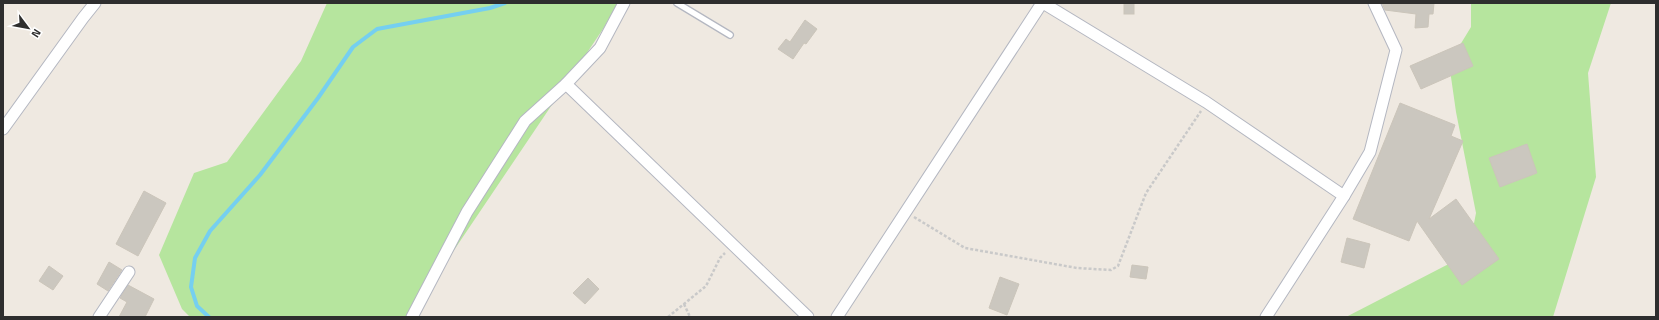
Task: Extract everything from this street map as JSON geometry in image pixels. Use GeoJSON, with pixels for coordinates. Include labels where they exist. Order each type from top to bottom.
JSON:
{"type":"FeatureCollection","features":[{"type":"Feature","properties":{"kind":"street"},"geometry":{"type":"LineString","coordinates":[[3,129],[78,24],[95,3]]}},
{"type":"Feature","properties":{"kind":"street"},"geometry":{"type":"LineString","coordinates":[[412,317],[467,212],[525,121],[566,84],[600,48],[624,3]]}},
{"type":"Feature","properties":{"kind":"street"},"geometry":{"type":"LineString","coordinates":[[837,317],[1043,3],[1206,102],[1344,196]]}},
{"type":"Feature","properties":{"kind":"street"},"geometry":{"type":"LineString","coordinates":[[1266,317],[1344,196],[1370,152],[1396,50],[1374,3]]}},
{"type":"Feature","properties":{"kind":"street"},"geometry":{"type":"LineString","coordinates":[[566,84],[808,317]]}},
{"type":"Feature","properties":{"kind":"street"},"geometry":{"type":"LineString","coordinates":[[98,317],[129,272]]}},
{"type":"Feature","properties":{"kind":"lane"},"geometry":{"type":"LineString","coordinates":[[677,3],[730,35]]}},
{"type":"Feature","properties":{"kind":"path"},"geometry":{"type":"LineString","coordinates":[[907,212],[965,248],[1077,268],[1111,270],[1118,266],[1146,193],[1206,102]]}},
{"type":"Feature","properties":{"kind":"path"},"geometry":{"type":"LineString","coordinates":[[668,317],[706,286],[720,258],[735,246]]}},
{"type":"Feature","properties":{"kind":"path"},"geometry":{"type":"LineString","coordinates":[[684,304],[690,317]]}},
{"type":"Feature","properties":{"kind":"green space"},"geometry":{"type":"Polygon","coordinates":[[[327,3],[618,3],[603,29],[409,317],[190,317],[182,309],[159,255],[194,173],[227,162],[301,61],[327,3]]]}},
{"type":"Feature","properties":{"kind":"green space"},"geometry":{"type":"Polygon","coordinates":[[[1471,3],[1611,3],[1588,73],[1596,177],[1553,317],[1346,317],[1468,254],[1476,213],[1456,112],[1449,63],[1471,27],[1471,3]]]}},
{"type":"Feature","properties":{"kind":"building"},"geometry":{"type":"Polygon","coordinates":[[[1124,3],[1134,3],[1134,14],[1124,14],[1124,3]]]}},
{"type":"Feature","properties":{"kind":"building"},"geometry":{"type":"Polygon","coordinates":[[[1382,3],[1434,3],[1433,14],[1429,14],[1428,27],[1415,28],[1416,14],[1385,10],[1382,3]]]}},
{"type":"Feature","properties":{"kind":"building"},"geometry":{"type":"Polygon","coordinates":[[[805,20],[817,29],[806,44],[804,43],[793,59],[778,49],[786,39],[790,42],[805,20]]]}},
{"type":"Feature","properties":{"kind":"building"},"geometry":{"type":"Polygon","coordinates":[[[1463,43],[1473,66],[1421,89],[1410,66],[1463,43]]]}},
{"type":"Feature","properties":{"kind":"building"},"geometry":{"type":"Polygon","coordinates":[[[1400,103],[1455,125],[1451,136],[1463,141],[1429,219],[1456,199],[1499,259],[1462,285],[1417,221],[1409,241],[1353,219],[1400,103]]]}},
{"type":"Feature","properties":{"kind":"building"},"geometry":{"type":"Polygon","coordinates":[[[1527,144],[1537,173],[1500,187],[1489,158],[1527,144]]]}},
{"type":"Feature","properties":{"kind":"building"},"geometry":{"type":"Polygon","coordinates":[[[144,191],[166,203],[138,256],[116,244],[144,191]]]}},
{"type":"Feature","properties":{"kind":"building"},"geometry":{"type":"Polygon","coordinates":[[[1347,238],[1370,244],[1364,268],[1341,262],[1347,238]]]}},
{"type":"Feature","properties":{"kind":"building"},"geometry":{"type":"Polygon","coordinates":[[[109,262],[122,270],[108,291],[97,284],[109,262]]]}},
{"type":"Feature","properties":{"kind":"building"},"geometry":{"type":"Polygon","coordinates":[[[1132,265],[1148,267],[1146,279],[1130,277],[1132,265]]]}},
{"type":"Feature","properties":{"kind":"building"},"geometry":{"type":"Polygon","coordinates":[[[49,266],[63,276],[53,290],[39,281],[49,266]]]}},
{"type":"Feature","properties":{"kind":"building"},"geometry":{"type":"Polygon","coordinates":[[[1000,277],[1019,284],[1007,315],[989,308],[1000,277]]]}},
{"type":"Feature","properties":{"kind":"building"},"geometry":{"type":"Polygon","coordinates":[[[588,278],[599,289],[585,304],[573,293],[588,278]]]}},
{"type":"Feature","properties":{"kind":"building"},"geometry":{"type":"Polygon","coordinates":[[[128,285],[154,299],[145,317],[119,317],[127,302],[120,298],[128,285]]]}},
{"type":"Feature","properties":{"kind":"waterway"},"geometry":{"type":"LineString","coordinates":[[209,317],[197,306],[191,287],[195,258],[210,231],[260,175],[318,98],[353,47],[377,29],[490,8],[505,3]]}}]}
